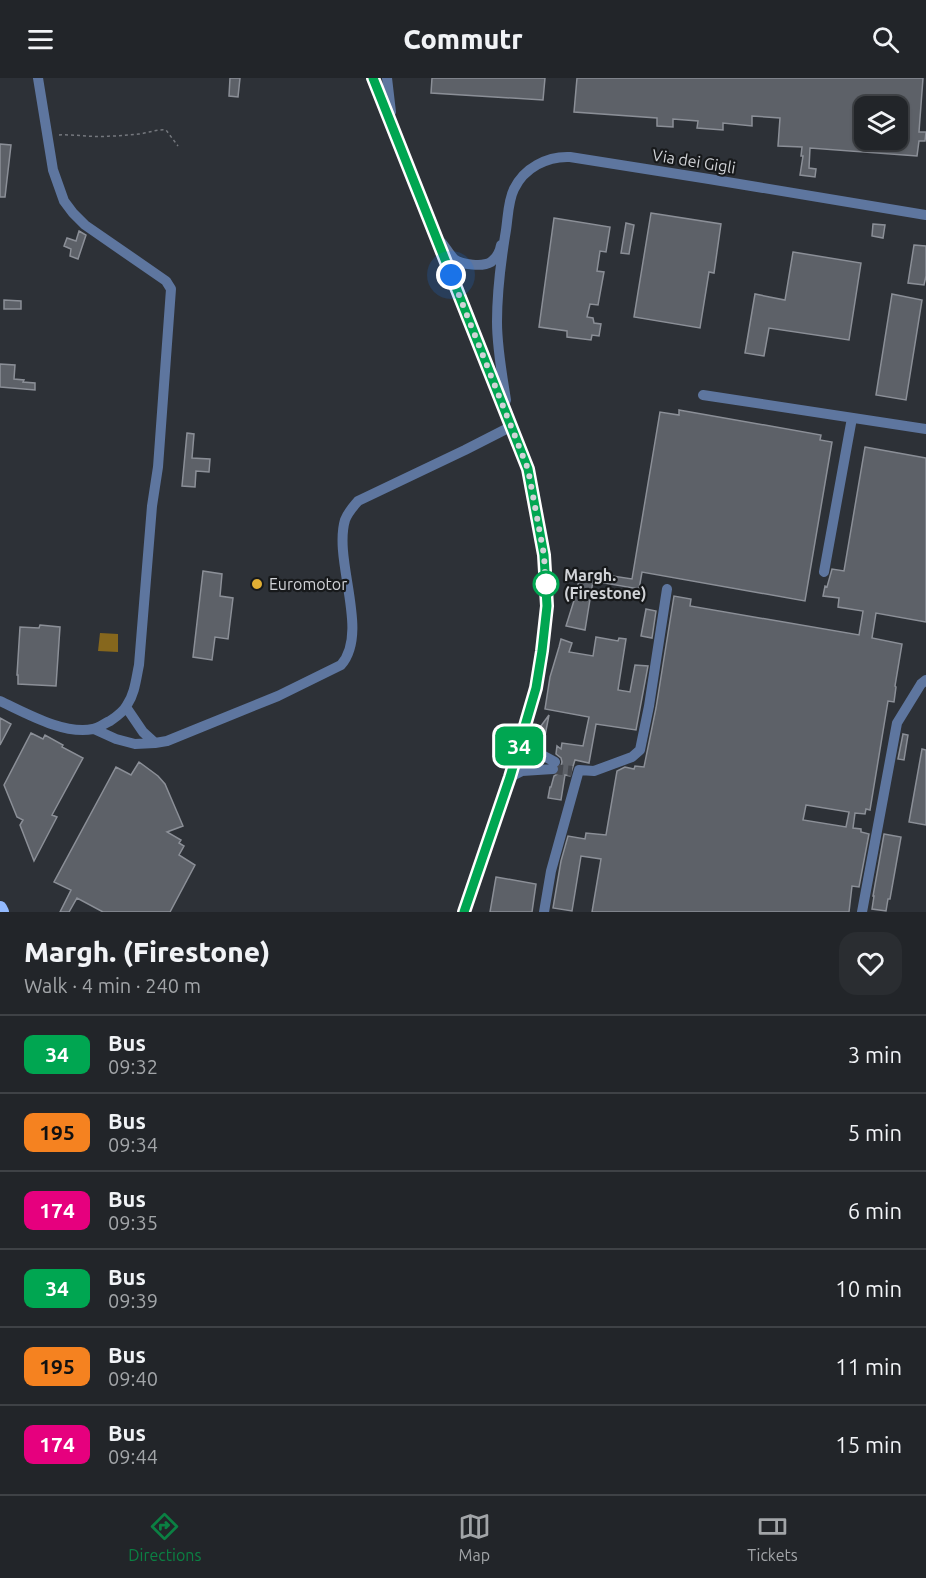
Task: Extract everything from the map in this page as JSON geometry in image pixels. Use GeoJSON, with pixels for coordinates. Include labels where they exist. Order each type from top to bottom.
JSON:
{"type":"FeatureCollection","features":[{"type":"Feature","properties":{"kind":"main road"},"geometry":{"type":"LineString","coordinates":[[0,908],[2,912]]}},
{"type":"Feature","properties":{"kind":"street"},"geometry":{"type":"LineString","coordinates":[[0,701],[33,717],[60,726],[77,730],[94,729],[114,719],[126,707],[134,691],[139,665],[152,506],[158,467],[171,289],[166,281],[86,225],[64,201],[52,170],[38,78]]}},
{"type":"Feature","properties":{"kind":"street"},"geometry":{"type":"LineString","coordinates":[[373,78],[528,469],[544,555],[547,606],[536,688],[510,777],[464,912]]}},
{"type":"Feature","properties":{"kind":"street"},"geometry":{"type":"LineString","coordinates":[[387,78],[391,112],[398,139]]}},
{"type":"Feature","properties":{"kind":"street","name":"Via dei Gigli"},"geometry":{"type":"LineString","coordinates":[[510,421],[498,348],[497,322],[505,234],[513,192],[527,171],[537,164],[562,157],[709,178],[926,215]]}},
{"type":"Feature","properties":{"kind":"street","name":"Via dei Gigli"},"geometry":{"type":"LineString","coordinates":[[436,237],[454,259],[482,264],[492,261],[499,252],[505,234]]}},
{"type":"Feature","properties":{"kind":"street"},"geometry":{"type":"LineString","coordinates":[[704,395],[926,429]]}},
{"type":"Feature","properties":{"kind":"street"},"geometry":{"type":"LineString","coordinates":[[824,572],[852,418]]}},
{"type":"Feature","properties":{"kind":"street"},"geometry":{"type":"LineString","coordinates":[[94,729],[116,739],[135,744],[167,741],[278,696],[341,665],[347,658],[352,636],[343,533],[345,519],[350,509],[358,501],[510,421]]}},
{"type":"Feature","properties":{"kind":"street"},"geometry":{"type":"LineString","coordinates":[[544,912],[551,871],[575,769],[594,771],[632,757],[640,750],[667,589]]}},
{"type":"Feature","properties":{"kind":"street"},"geometry":{"type":"LineString","coordinates":[[862,912],[897,723],[921,684],[926,681]]}},
{"type":"Feature","properties":{"kind":"street"},"geometry":{"type":"LineString","coordinates":[[126,707],[143,732],[155,743]]}},
{"type":"Feature","properties":{"kind":"street"},"geometry":{"type":"LineString","coordinates":[[522,734],[554,766]]}},
{"type":"Feature","properties":{"kind":"street"},"geometry":{"type":"LineString","coordinates":[[516,754],[534,755],[554,766]]}},
{"type":"Feature","properties":{"kind":"street"},"geometry":{"type":"LineString","coordinates":[[510,777],[522,771],[554,766]]}},
{"type":"Feature","properties":{"kind":"path"},"geometry":{"type":"LineString","coordinates":[[47,136],[72,134],[88,137],[141,134],[160,129],[166,130],[178,146]]}},
{"type":"Feature","properties":{"kind":"shaded area"},"geometry":{"type":"Polygon","coordinates":[[[100,633],[118,634],[118,652],[98,651],[100,633]]]}},
{"type":"Feature","properties":{"kind":"building"},"geometry":{"type":"Polygon","coordinates":[[[230,78],[240,78],[238,97],[229,96],[230,78]]]}},
{"type":"Feature","properties":{"kind":"building"},"geometry":{"type":"Polygon","coordinates":[[[432,78],[545,78],[543,100],[431,93],[432,78]]]}},
{"type":"Feature","properties":{"kind":"building"},"geometry":{"type":"Polygon","coordinates":[[[577,78],[923,78],[919,132],[926,132],[925,141],[919,141],[917,156],[810,148],[809,168],[816,169],[815,177],[800,175],[802,147],[778,146],[780,118],[752,116],[752,126],[723,123],[723,130],[697,128],[698,121],[673,119],[673,127],[657,126],[657,118],[574,112],[577,78]]]}},
{"type":"Feature","properties":{"kind":"building"},"geometry":{"type":"Polygon","coordinates":[[[0,144],[11,145],[5,197],[0,197],[0,144]]]}},
{"type":"Feature","properties":{"kind":"building"},"geometry":{"type":"Polygon","coordinates":[[[651,213],[721,224],[714,273],[709,272],[700,328],[634,317],[651,213]]]}},
{"type":"Feature","properties":{"kind":"building"},"geometry":{"type":"Polygon","coordinates":[[[554,218],[610,227],[606,252],[600,251],[597,271],[604,272],[598,305],[590,304],[587,317],[593,318],[594,323],[601,324],[599,336],[592,335],[591,340],[567,337],[567,331],[539,327],[554,218]]]}},
{"type":"Feature","properties":{"kind":"building"},"geometry":{"type":"Polygon","coordinates":[[[626,223],[634,225],[629,254],[621,253],[626,223]]]}},
{"type":"Feature","properties":{"kind":"building"},"geometry":{"type":"Polygon","coordinates":[[[873,224],[885,225],[883,238],[872,236],[873,224]]]}},
{"type":"Feature","properties":{"kind":"building"},"geometry":{"type":"Polygon","coordinates":[[[79,231],[86,235],[78,259],[70,256],[71,249],[64,246],[67,238],[76,241],[79,231]]]}},
{"type":"Feature","properties":{"kind":"building"},"geometry":{"type":"Polygon","coordinates":[[[914,245],[926,246],[924,285],[908,283],[914,245]]]}},
{"type":"Feature","properties":{"kind":"building"},"geometry":{"type":"Polygon","coordinates":[[[793,252],[861,263],[849,340],[769,328],[764,356],[745,353],[755,294],[785,300],[793,252]]]}},
{"type":"Feature","properties":{"kind":"building"},"geometry":{"type":"Polygon","coordinates":[[[892,294],[922,300],[906,400],[876,395],[892,294]]]}},
{"type":"Feature","properties":{"kind":"building"},"geometry":{"type":"Polygon","coordinates":[[[4,300],[21,301],[21,309],[4,309],[4,300]]]}},
{"type":"Feature","properties":{"kind":"building"},"geometry":{"type":"Polygon","coordinates":[[[0,364],[15,365],[14,379],[35,383],[35,390],[0,387],[0,364]]]}},
{"type":"Feature","properties":{"kind":"building"},"geometry":{"type":"Polygon","coordinates":[[[679,410],[821,435],[820,440],[832,442],[805,601],[642,572],[639,589],[593,581],[585,630],[566,626],[577,591],[580,571],[632,579],[660,412],[679,415],[679,410]]]}},
{"type":"Feature","properties":{"kind":"building"},"geometry":{"type":"Polygon","coordinates":[[[187,433],[194,434],[192,458],[210,459],[209,472],[196,471],[195,487],[182,486],[187,433]]]}},
{"type":"Feature","properties":{"kind":"building"},"geometry":{"type":"Polygon","coordinates":[[[865,447],[926,458],[926,622],[876,613],[872,638],[902,644],[894,702],[888,701],[870,810],[866,809],[865,814],[855,813],[853,828],[861,829],[861,832],[869,834],[859,887],[852,886],[849,912],[592,912],[601,859],[581,856],[572,911],[553,908],[568,836],[585,839],[586,833],[606,835],[617,771],[625,767],[634,769],[635,766],[644,767],[674,596],[691,599],[690,606],[859,635],[863,611],[838,607],[839,598],[823,596],[832,569],[844,571],[865,447]],[[806,805],[803,820],[846,827],[849,812],[806,805]]]}},
{"type":"Feature","properties":{"kind":"building"},"geometry":{"type":"Polygon","coordinates":[[[203,571],[222,574],[220,596],[233,598],[228,639],[215,637],[212,660],[193,657],[203,571]]]}},
{"type":"Feature","properties":{"kind":"building"},"geometry":{"type":"Polygon","coordinates":[[[646,609],[656,611],[652,638],[641,636],[646,609]]]}},
{"type":"Feature","properties":{"kind":"building"},"geometry":{"type":"Polygon","coordinates":[[[40,625],[60,627],[56,686],[18,684],[20,627],[39,628],[40,625]]]}},
{"type":"Feature","properties":{"kind":"building"},"geometry":{"type":"Polygon","coordinates":[[[596,637],[618,641],[619,638],[626,639],[618,690],[630,692],[635,665],[648,666],[636,730],[596,724],[589,763],[575,760],[570,776],[565,775],[561,800],[548,798],[554,776],[559,773],[562,762],[556,754],[557,746],[561,749],[562,743],[583,746],[589,717],[545,709],[550,677],[561,639],[572,643],[569,652],[593,656],[596,637]]]}},
{"type":"Feature","properties":{"kind":"building"},"geometry":{"type":"Polygon","coordinates":[[[549,715],[544,741],[535,734],[549,715]]]}},
{"type":"Feature","properties":{"kind":"building"},"geometry":{"type":"Polygon","coordinates":[[[0,718],[11,724],[0,745],[0,718]]]}},
{"type":"Feature","properties":{"kind":"building"},"geometry":{"type":"Polygon","coordinates":[[[31,733],[43,739],[45,735],[83,758],[52,815],[57,817],[34,861],[20,825],[23,820],[17,817],[4,785],[31,733]]]}},
{"type":"Feature","properties":{"kind":"building"},"geometry":{"type":"Polygon","coordinates":[[[903,734],[908,735],[904,760],[898,759],[903,734]]]}},
{"type":"Feature","properties":{"kind":"building"},"geometry":{"type":"Polygon","coordinates":[[[922,749],[926,750],[926,825],[909,822],[922,749]]]}},
{"type":"Feature","properties":{"kind":"building"},"geometry":{"type":"Polygon","coordinates":[[[139,762],[165,784],[183,826],[167,832],[181,840],[179,843],[184,846],[179,855],[195,865],[170,912],[103,912],[77,898],[69,912],[60,912],[71,890],[54,882],[116,767],[131,775],[139,762]]]}},
{"type":"Feature","properties":{"kind":"building"},"geometry":{"type":"Polygon","coordinates":[[[884,834],[901,837],[886,911],[872,909],[884,834]]]}},
{"type":"Feature","properties":{"kind":"building"},"geometry":{"type":"Polygon","coordinates":[[[496,877],[536,884],[532,912],[490,912],[496,877]]]}},
{"type":"Feature","properties":{"kind":"tunnel"},"geometry":{"type":"LineString","coordinates":[[553,769],[572,771]]}},
{"type":"Feature","properties":{"kind":"bus line","name":"34"},"geometry":{"type":"LineString","coordinates":[[373,78],[528,469],[544,555],[547,606],[536,688],[510,777],[464,912]]}},
{"type":"Feature","properties":{"kind":"place","name":"Euromotor"},"geometry":{"type":"Point","coordinates":[257,584]}},
{"type":"Feature","properties":{"kind":"place","name":"Margh. (Firestone)"},"geometry":{"type":"Point","coordinates":[546,584]}},
{"type":"Feature","properties":{"kind":"route"},"geometry":{"type":"LineString","coordinates":[[451,275],[528,469],[544,555],[546,589],[546,584]]}}]}
